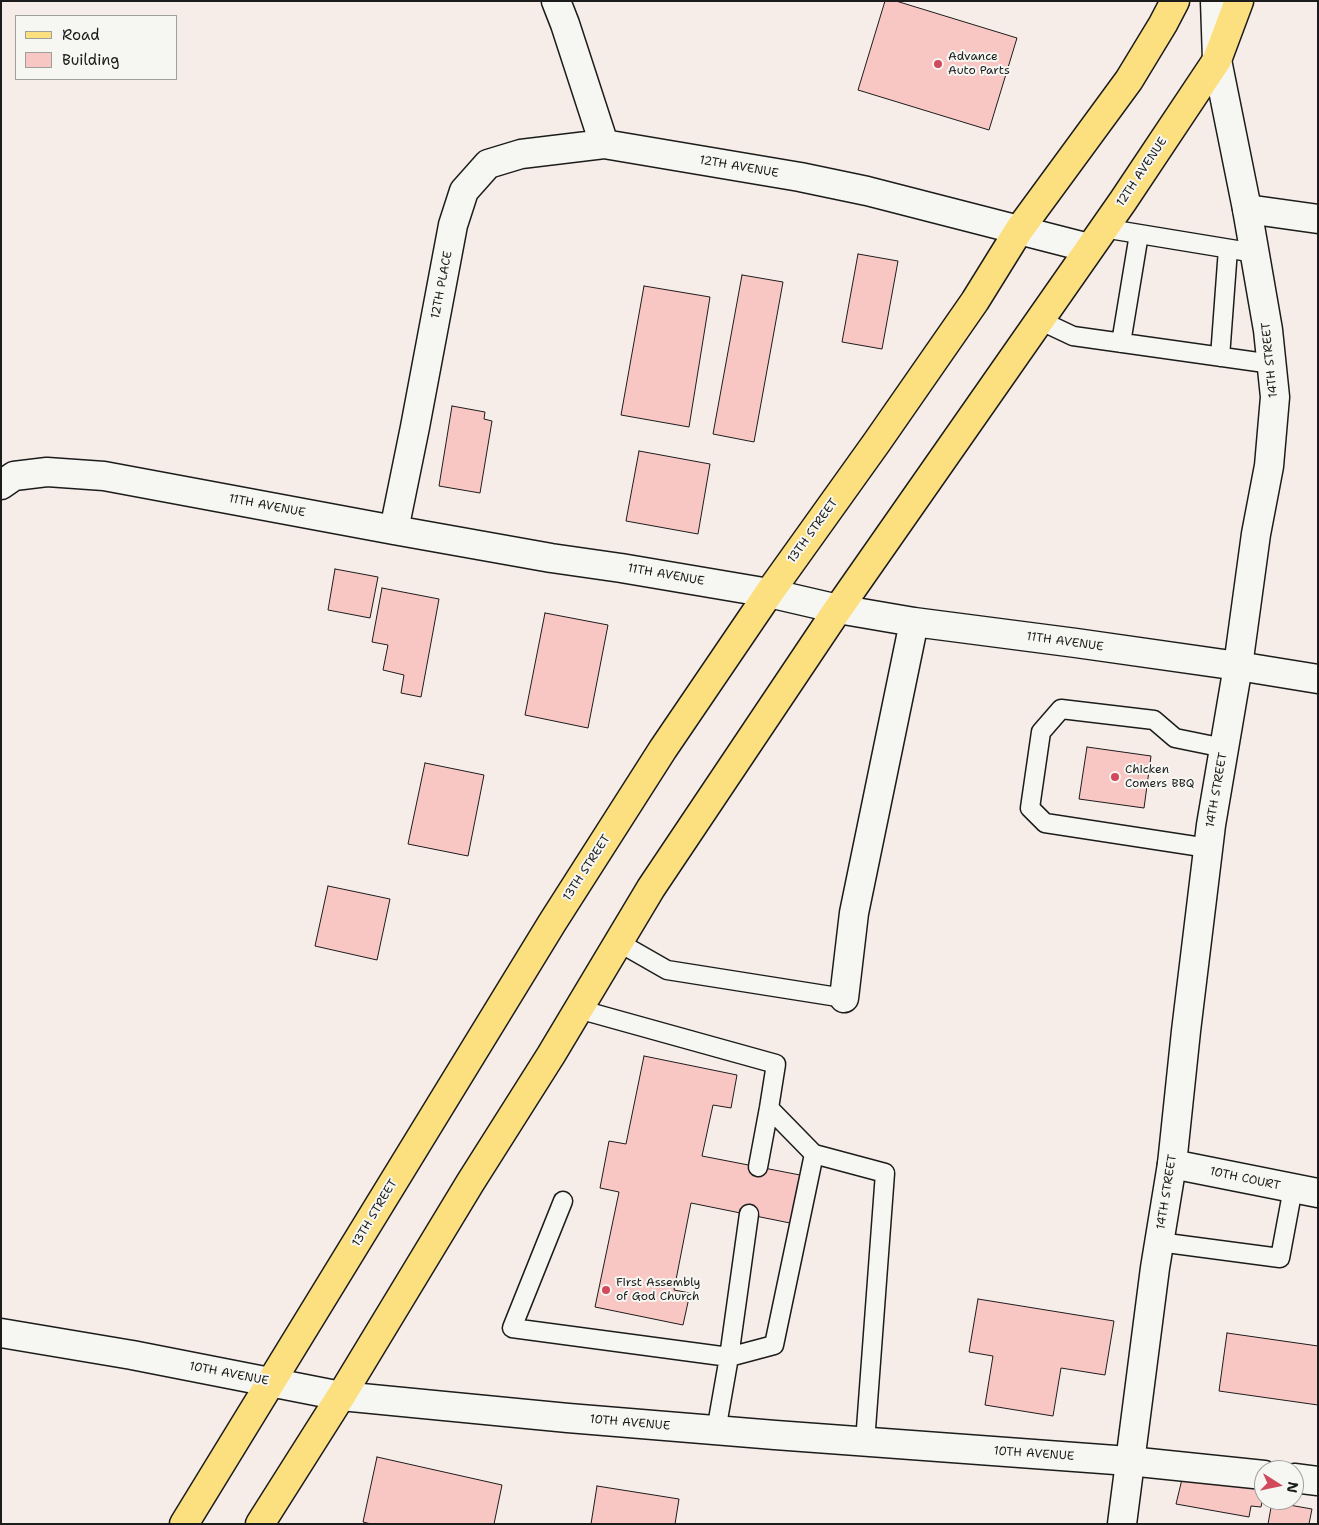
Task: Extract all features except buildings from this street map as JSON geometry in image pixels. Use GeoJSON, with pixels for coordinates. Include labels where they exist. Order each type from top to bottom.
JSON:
{"type":"FeatureCollection","features":[{"type":"Feature","properties":{"kind":"main road"},"geometry":{"type":"LineString","coordinates":[[1019,230],[1129,80],[1175,1]]}},
{"type":"Feature","properties":{"kind":"main road"},"geometry":{"type":"LineString","coordinates":[[1217,60],[1239,1]]}},
{"type":"Feature","properties":{"kind":"main road","name":"12TH AVENUE"},"geometry":{"type":"LineString","coordinates":[[1096,238],[1217,60]]}},
{"type":"Feature","properties":{"kind":"main road","name":"13TH STREET"},"geometry":{"type":"LineString","coordinates":[[184,1524],[552,923],[663,749],[769,593],[969,309],[1019,230]]}},
{"type":"Feature","properties":{"kind":"main road"},"geometry":{"type":"LineString","coordinates":[[260,1524],[341,1396],[651,888],[838,609],[1096,238]]}},
{"type":"Feature","properties":{"kind":"street"},"geometry":{"type":"LineString","coordinates":[[556,1],[604,144]]}},
{"type":"Feature","properties":{"kind":"street","name":"14TH STREET"},"geometry":{"type":"LineString","coordinates":[[1122,1524],[1159,1242],[1172,1164],[1210,825],[1238,666],[1256,534],[1269,466],[1275,397],[1268,330],[1255,253],[1217,60],[1215,1]]}},
{"type":"Feature","properties":{"kind":"street","name":"12TH AVENUE"},"geometry":{"type":"LineString","coordinates":[[604,144],[800,177],[868,191],[1019,230],[1096,238]]}},
{"type":"Feature","properties":{"kind":"street","name":"12TH PLACE"},"geometry":{"type":"LineString","coordinates":[[394,530],[453,225],[464,192],[488,164],[521,154],[604,144]]}},
{"type":"Feature","properties":{"kind":"street"},"geometry":{"type":"LineString","coordinates":[[1247,209],[1318,219]]}},
{"type":"Feature","properties":{"kind":"street","name":"11TH AVENUE"},"geometry":{"type":"LineString","coordinates":[[8,480],[47,472],[104,476],[541,556],[769,593],[838,609],[914,622],[1076,643],[1318,679]]}},
{"type":"Feature","properties":{"kind":"street"},"geometry":{"type":"LineString","coordinates":[[844,998],[854,913],[914,622]]}},
{"type":"Feature","properties":{"kind":"street","name":"10TH COURT"},"geometry":{"type":"LineString","coordinates":[[1172,1164],[1305,1191]]}},
{"type":"Feature","properties":{"kind":"street","name":"10TH AVENUE"},"geometry":{"type":"LineString","coordinates":[[1,1333],[132,1355],[341,1396],[716,1430],[1129,1461],[1254,1474]]}},
{"type":"Feature","properties":{"kind":"street"},"geometry":{"type":"LineString","coordinates":[[1304,1479],[1318,1481]]}},
{"type":"Feature","properties":{"kind":"lane"},"geometry":{"type":"LineString","coordinates":[[1121,343],[1139,234]]}},
{"type":"Feature","properties":{"kind":"lane"},"geometry":{"type":"LineString","coordinates":[[1096,238],[1139,234],[1255,253]]}},
{"type":"Feature","properties":{"kind":"lane"},"geometry":{"type":"LineString","coordinates":[[1220,357],[1228,249]]}},
{"type":"Feature","properties":{"kind":"lane"},"geometry":{"type":"LineString","coordinates":[[1039,320],[1073,336],[1272,364]]}},
{"type":"Feature","properties":{"kind":"lane"},"geometry":{"type":"LineString","coordinates":[[1208,848],[1046,823],[1030,808],[1041,732],[1060,709],[1154,720],[1175,738],[1224,748]]}},
{"type":"Feature","properties":{"kind":"lane"},"geometry":{"type":"LineString","coordinates":[[618,942],[667,970],[844,998]]}},
{"type":"Feature","properties":{"kind":"lane"},"geometry":{"type":"LineString","coordinates":[[578,1009],[776,1064],[758,1167]]}},
{"type":"Feature","properties":{"kind":"lane"},"geometry":{"type":"LineString","coordinates":[[769,1108],[814,1154],[885,1173],[866,1442]]}},
{"type":"Feature","properties":{"kind":"lane"},"geometry":{"type":"LineString","coordinates":[[563,1201],[512,1328],[729,1357],[774,1345],[814,1154]]}},
{"type":"Feature","properties":{"kind":"lane"},"geometry":{"type":"LineString","coordinates":[[1159,1242],[1280,1258],[1305,1191]]}},
{"type":"Feature","properties":{"kind":"lane"},"geometry":{"type":"LineString","coordinates":[[716,1430],[729,1357],[749,1214]]}},
{"type":"Feature","properties":{"kind":"place","name":"Advance Auto Parts"},"geometry":{"type":"Point","coordinates":[938,64]}},
{"type":"Feature","properties":{"kind":"place","name":"Chicken Comers BBQ"},"geometry":{"type":"Point","coordinates":[1115,777]}},
{"type":"Feature","properties":{"kind":"place","name":"First Assembly of God Church"},"geometry":{"type":"Point","coordinates":[606,1290]}}]}
